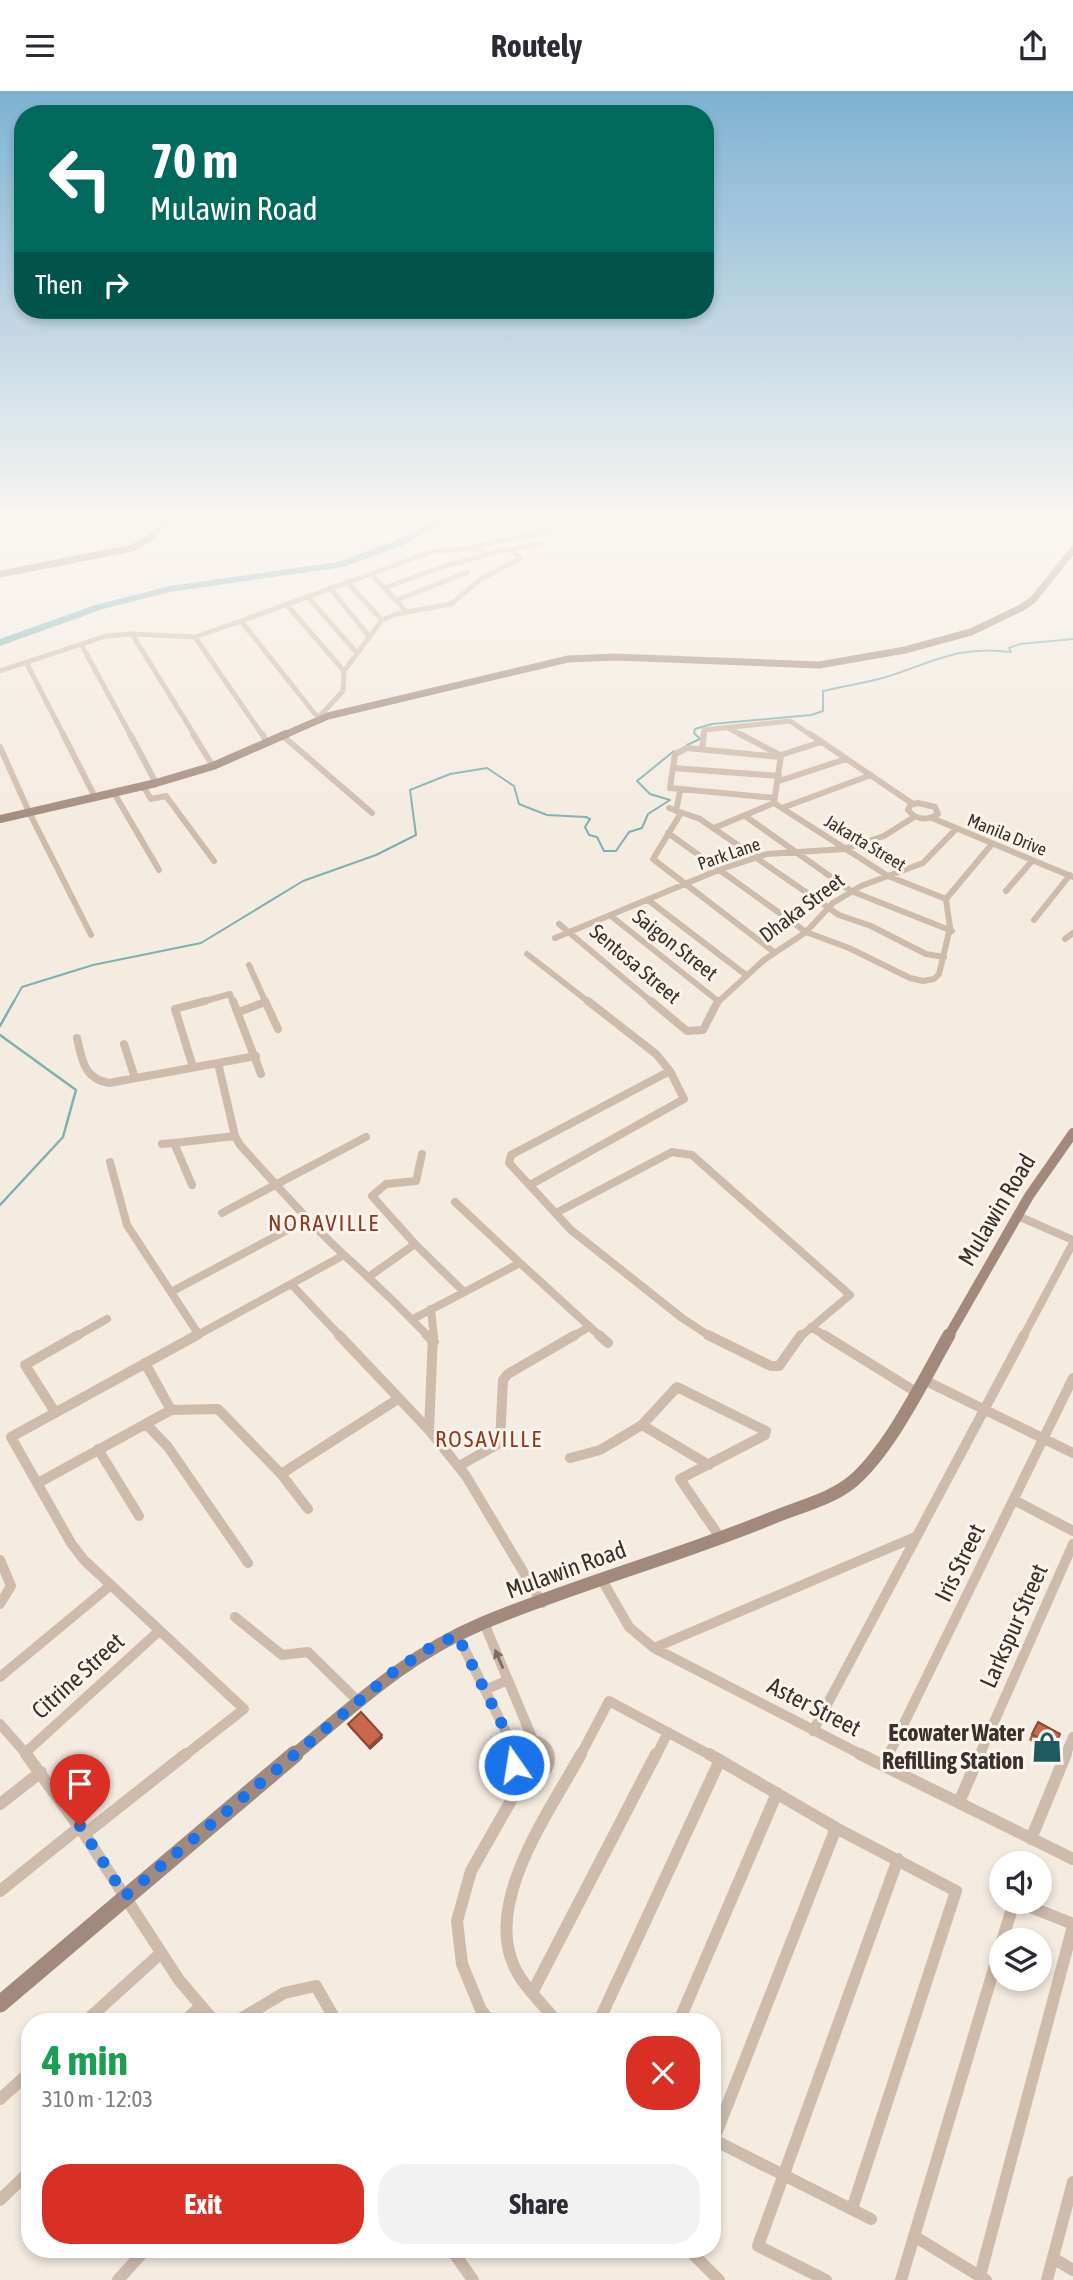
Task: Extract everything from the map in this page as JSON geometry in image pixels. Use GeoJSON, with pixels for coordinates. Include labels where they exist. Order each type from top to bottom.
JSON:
{"type":"FeatureCollection","features":[{"type":"Feature","properties":{"kind":"street"},"geometry":{"type":"LineString","coordinates":[[0,671],[106,636],[132,634],[195,637],[232,624]]}},
{"type":"Feature","properties":{"kind":"street"},"geometry":{"type":"LineString","coordinates":[[244,624],[321,717]]}},
{"type":"Feature","properties":{"kind":"street"},"geometry":{"type":"LineString","coordinates":[[303,624],[344,671]]}},
{"type":"Feature","properties":{"kind":"street"},"geometry":{"type":"LineString","coordinates":[[332,624],[356,652]]}},
{"type":"Feature","properties":{"kind":"street"},"geometry":{"type":"LineString","coordinates":[[359,624],[368,635]]}},
{"type":"Feature","properties":{"kind":"street"},"geometry":{"type":"LineString","coordinates":[[321,717],[343,691],[344,671],[378,624]]}},
{"type":"Feature","properties":{"kind":"street"},"geometry":{"type":"LineString","coordinates":[[0,819],[156,783],[213,766],[321,717],[548,663],[585,657],[818,665],[905,650],[971,632],[987,624]]}},
{"type":"Feature","properties":{"kind":"street"},"geometry":{"type":"LineString","coordinates":[[132,634],[213,766]]}},
{"type":"Feature","properties":{"kind":"street"},"geometry":{"type":"LineString","coordinates":[[195,637],[268,743]]}},
{"type":"Feature","properties":{"kind":"street"},"geometry":{"type":"LineString","coordinates":[[81,644],[156,783]]}},
{"type":"Feature","properties":{"kind":"street"},"geometry":{"type":"LineString","coordinates":[[27,664],[95,797]]}},
{"type":"Feature","properties":{"kind":"street"},"geometry":{"type":"LineString","coordinates":[[702,749],[704,730],[790,722],[913,803],[927,803],[935,807],[938,814],[932,818],[914,817],[908,810],[913,803]]}},
{"type":"Feature","properties":{"kind":"street"},"geometry":{"type":"LineString","coordinates":[[729,728],[780,756]]}},
{"type":"Feature","properties":{"kind":"street"},"geometry":{"type":"LineString","coordinates":[[283,736],[372,813]]}},
{"type":"Feature","properties":{"kind":"street"},"geometry":{"type":"LineString","coordinates":[[775,801],[680,791],[670,787],[675,754],[687,748],[780,756],[821,742]]}},
{"type":"Feature","properties":{"kind":"street"},"geometry":{"type":"LineString","coordinates":[[0,747],[29,812],[91,935]]}},
{"type":"Feature","properties":{"kind":"street"},"geometry":{"type":"LineString","coordinates":[[775,801],[780,756]]}},
{"type":"Feature","properties":{"kind":"street"},"geometry":{"type":"LineString","coordinates":[[673,768],[779,779],[846,759]]}},
{"type":"Feature","properties":{"kind":"street"},"geometry":{"type":"LineString","coordinates":[[782,808],[870,775]]}},
{"type":"Feature","properties":{"kind":"street"},"geometry":{"type":"LineString","coordinates":[[143,786],[151,799],[166,796],[214,861]]}},
{"type":"Feature","properties":{"kind":"street"},"geometry":{"type":"LineString","coordinates":[[680,791],[668,833],[653,859],[774,952]]}},
{"type":"Feature","properties":{"kind":"street"},"geometry":{"type":"LineString","coordinates":[[114,793],[159,870]]}},
{"type":"Feature","properties":{"kind":"street"},"geometry":{"type":"LineString","coordinates":[[714,828],[775,801]]}},
{"type":"Feature","properties":{"kind":"street","name":"Jakarta Street"},"geometry":{"type":"LineString","coordinates":[[775,801],[888,876],[946,899]]}},
{"type":"Feature","properties":{"kind":"street"},"geometry":{"type":"LineString","coordinates":[[675,811],[700,818],[828,908],[926,954],[944,957]]}},
{"type":"Feature","properties":{"kind":"street"},"geometry":{"type":"LineString","coordinates":[[745,816],[852,891],[952,931]]}},
{"type":"Feature","properties":{"kind":"street","name":"Park Lane"},"geometry":{"type":"LineString","coordinates":[[555,938],[721,869],[785,852],[844,849],[884,837],[914,817]]}},
{"type":"Feature","properties":{"kind":"street","name":"Manila Drive"},"geometry":{"type":"LineString","coordinates":[[932,818],[955,830],[1072,876]]}},
{"type":"Feature","properties":{"kind":"street","name":"Dhaka Street"},"geometry":{"type":"LineString","coordinates":[[687,1031],[703,1030],[718,1001],[774,952],[806,932],[828,908],[852,891],[923,863],[955,830]]}},
{"type":"Feature","properties":{"kind":"street"},"geometry":{"type":"LineString","coordinates":[[668,833],[806,932],[849,948],[910,978],[923,981],[934,979],[939,974],[952,931],[952,915],[946,899],[992,844]]}},
{"type":"Feature","properties":{"kind":"street"},"geometry":{"type":"LineString","coordinates":[[1006,891],[1032,860]]}},
{"type":"Feature","properties":{"kind":"street"},"geometry":{"type":"LineString","coordinates":[[1034,920],[1072,876]]}},
{"type":"Feature","properties":{"kind":"street"},"geometry":{"type":"LineString","coordinates":[[648,900],[746,975]]}},
{"type":"Feature","properties":{"kind":"street","name":"Saigon Street"},"geometry":{"type":"LineString","coordinates":[[611,916],[718,1001]]}},
{"type":"Feature","properties":{"kind":"street","name":"Sentosa Street"},"geometry":{"type":"LineString","coordinates":[[559,924],[687,1031]]}},
{"type":"Feature","properties":{"kind":"street"},"geometry":{"type":"LineString","coordinates":[[1065,939],[1073,933]]}},
{"type":"Feature","properties":{"kind":"street"},"geometry":{"type":"LineString","coordinates":[[527,954],[656,1055],[684,1094],[681,1102],[530,1185]]}},
{"type":"Feature","properties":{"kind":"street"},"geometry":{"type":"LineString","coordinates":[[249,965],[278,1028]]}},
{"type":"Feature","properties":{"kind":"street"},"geometry":{"type":"LineString","coordinates":[[193,1067],[174,1009],[230,993],[261,1074]]}},
{"type":"Feature","properties":{"kind":"street"},"geometry":{"type":"LineString","coordinates":[[239,1013],[265,1002]]}},
{"type":"Feature","properties":{"kind":"street"},"geometry":{"type":"LineString","coordinates":[[77,1038],[83,1069],[90,1078],[109,1083],[256,1056]]}},
{"type":"Feature","properties":{"kind":"street"},"geometry":{"type":"LineString","coordinates":[[124,1044],[135,1078]]}},
{"type":"Feature","properties":{"kind":"street"},"geometry":{"type":"LineString","coordinates":[[218,1063],[235,1136],[240,1145],[308,1219],[344,1255],[370,1276],[434,1342]]}},
{"type":"Feature","properties":{"kind":"street"},"geometry":{"type":"LineString","coordinates":[[556,1213],[672,1152],[692,1155],[850,1295],[795,1343],[786,1360],[779,1366],[771,1366],[705,1334],[682,1318],[571,1230],[509,1163],[511,1155],[670,1071]]}},
{"type":"Feature","properties":{"kind":"street","name":"Mulawin Road"},"geometry":{"type":"LineString","coordinates":[[0,2004],[396,1670],[428,1649],[484,1623],[721,1539],[842,1489],[859,1478],[920,1386],[1018,1216],[1073,1133]]}},
{"type":"Feature","properties":{"kind":"street"},"geometry":{"type":"LineString","coordinates":[[162,1144],[235,1136]]}},
{"type":"Feature","properties":{"kind":"street"},"geometry":{"type":"LineString","coordinates":[[222,1213],[366,1137]]}},
{"type":"Feature","properties":{"kind":"street"},"geometry":{"type":"LineString","coordinates":[[174,1143],[192,1185]]}},
{"type":"Feature","properties":{"kind":"street"},"geometry":{"type":"LineString","coordinates":[[422,1154],[416,1181],[393,1180],[374,1191],[372,1196],[415,1244],[464,1291]]}},
{"type":"Feature","properties":{"kind":"street"},"geometry":{"type":"LineString","coordinates":[[110,1162],[127,1225],[199,1335]]}},
{"type":"Feature","properties":{"kind":"street"},"geometry":{"type":"LineString","coordinates":[[455,1202],[608,1343]]}},
{"type":"Feature","properties":{"kind":"street"},"geometry":{"type":"LineString","coordinates":[[813,1731],[1073,1242],[1018,1216]]}},
{"type":"Feature","properties":{"kind":"street"},"geometry":{"type":"LineString","coordinates":[[171,1291],[308,1219]]}},
{"type":"Feature","properties":{"kind":"street"},"geometry":{"type":"LineString","coordinates":[[370,1276],[415,1244]]}},
{"type":"Feature","properties":{"kind":"street"},"geometry":{"type":"LineString","coordinates":[[0,1891],[244,1709],[111,1585],[71,1543],[11,1437],[344,1255]]}},
{"type":"Feature","properties":{"kind":"street"},"geometry":{"type":"LineString","coordinates":[[414,1319],[520,1263]]}},
{"type":"Feature","properties":{"kind":"street"},"geometry":{"type":"LineString","coordinates":[[292,1285],[429,1430],[459,1467],[542,1604]]}},
{"type":"Feature","properties":{"kind":"street"},"geometry":{"type":"LineString","coordinates":[[429,1430],[434,1342],[431,1309]]}},
{"type":"Feature","properties":{"kind":"street"},"geometry":{"type":"LineString","coordinates":[[55,1412],[25,1365],[107,1319]]}},
{"type":"Feature","properties":{"kind":"street"},"geometry":{"type":"LineString","coordinates":[[459,1467],[500,1443],[503,1380],[508,1374],[589,1327]]}},
{"type":"Feature","properties":{"kind":"street"},"geometry":{"type":"LineString","coordinates":[[811,1327],[920,1386],[983,1410],[1073,1453]]}},
{"type":"Feature","properties":{"kind":"street"},"geometry":{"type":"LineString","coordinates":[[145,1363],[172,1410]]}},
{"type":"Feature","properties":{"kind":"street","name":"Iris Street"},"geometry":{"type":"LineString","coordinates":[[884,1765],[1073,1378]]}},
{"type":"Feature","properties":{"kind":"street"},"geometry":{"type":"LineString","coordinates":[[570,1458],[600,1450],[642,1426],[677,1387],[763,1427],[765,1435],[680,1479],[721,1539]]}},
{"type":"Feature","properties":{"kind":"street"},"geometry":{"type":"LineString","coordinates":[[281,1474],[398,1399]]}},
{"type":"Feature","properties":{"kind":"street"},"geometry":{"type":"LineString","coordinates":[[38,1483],[172,1410],[218,1409],[281,1474],[308,1509]]}},
{"type":"Feature","properties":{"kind":"street"},"geometry":{"type":"LineString","coordinates":[[146,1423],[168,1447],[248,1563]]}},
{"type":"Feature","properties":{"kind":"street"},"geometry":{"type":"LineString","coordinates":[[642,1426],[709,1465]]}},
{"type":"Feature","properties":{"kind":"street"},"geometry":{"type":"LineString","coordinates":[[98,1449],[139,1516]]}},
{"type":"Feature","properties":{"kind":"street"},"geometry":{"type":"LineString","coordinates":[[1014,1500],[1073,1531]]}},
{"type":"Feature","properties":{"kind":"street"},"geometry":{"type":"LineString","coordinates":[[654,1648],[915,1537]]}},
{"type":"Feature","properties":{"kind":"street","name":"Larkspur Street"},"geometry":{"type":"LineString","coordinates":[[959,1802],[1073,1544]]}},
{"type":"Feature","properties":{"kind":"street"},"geometry":{"type":"LineString","coordinates":[[0,1560],[11,1586],[0,1604]]}},
{"type":"Feature","properties":{"kind":"street","name":"Aster Street"},"geometry":{"type":"LineString","coordinates":[[602,1580],[623,1622],[633,1635],[654,1648],[813,1731],[1073,1859]]}},
{"type":"Feature","properties":{"kind":"street"},"geometry":{"type":"LineString","coordinates":[[0,1677],[111,1585]]}},
{"type":"Feature","properties":{"kind":"street"},"geometry":{"type":"LineString","coordinates":[[234,1617],[282,1654],[308,1652],[318,1658],[359,1702]]}},
{"type":"Feature","properties":{"kind":"street"},"geometry":{"type":"LineString","coordinates":[[484,1623],[533,1740]]}},
{"type":"Feature","properties":{"kind":"street","name":"Citrine Street"},"geometry":{"type":"LineString","coordinates":[[26,1752],[159,1631]]}},
{"type":"Feature","properties":{"kind":"street"},"geometry":{"type":"LineString","coordinates":[[457,1635],[515,1750],[514,1765],[525,1776],[540,1775],[549,1762],[546,1747],[533,1740],[522,1742],[515,1750]]}},
{"type":"Feature","properties":{"kind":"street"},"geometry":{"type":"LineString","coordinates":[[485,1690],[508,1680]]}},
{"type":"Feature","properties":{"kind":"street"},"geometry":{"type":"LineString","coordinates":[[549,2013],[513,1966],[507,1942],[506,1912],[515,1877],[609,1702],[720,1760],[835,1828],[956,1891],[852,2209]]}},
{"type":"Feature","properties":{"kind":"street"},"geometry":{"type":"LineString","coordinates":[[1,1727],[26,1752],[83,1830],[162,1953],[206,2013]]}},
{"type":"Feature","properties":{"kind":"street"},"geometry":{"type":"LineString","coordinates":[[532,1993],[668,1732]]}},
{"type":"Feature","properties":{"kind":"street"},"geometry":{"type":"LineString","coordinates":[[1031,1839],[1073,1737]]}},
{"type":"Feature","properties":{"kind":"street"},"geometry":{"type":"LineString","coordinates":[[603,2013],[720,1760]]}},
{"type":"Feature","properties":{"kind":"street"},"geometry":{"type":"LineString","coordinates":[[0,1804],[41,1772]]}},
{"type":"Feature","properties":{"kind":"street"},"geometry":{"type":"LineString","coordinates":[[483,2013],[462,1964],[457,1921],[471,1871],[525,1776]]}},
{"type":"Feature","properties":{"kind":"street"},"geometry":{"type":"LineString","coordinates":[[682,2013],[777,1793]]}},
{"type":"Feature","properties":{"kind":"street"},"geometry":{"type":"LineString","coordinates":[[721,2121],[835,1828]]}},
{"type":"Feature","properties":{"kind":"street"},"geometry":{"type":"LineString","coordinates":[[826,2280],[758,2246],[898,1859]]}},
{"type":"Feature","properties":{"kind":"street"},"geometry":{"type":"LineString","coordinates":[[914,2236],[983,2278],[1073,1925],[1046,1914]]}},
{"type":"Feature","properties":{"kind":"street"},"geometry":{"type":"LineString","coordinates":[[95,2013],[162,1953]]}},
{"type":"Feature","properties":{"kind":"street"},"geometry":{"type":"LineString","coordinates":[[250,2013],[284,1992],[316,1986],[331,2013]]}},
{"type":"Feature","properties":{"kind":"street"},"geometry":{"type":"LineString","coordinates":[[901,2280],[989,1986]]}},
{"type":"Feature","properties":{"kind":"street"},"geometry":{"type":"LineString","coordinates":[[194,2013],[200,2007]]}},
{"type":"Feature","properties":{"kind":"street"},"geometry":{"type":"LineString","coordinates":[[0,2099],[21,2081]]}},
{"type":"Feature","properties":{"kind":"street"},"geometry":{"type":"LineString","coordinates":[[721,2145],[785,2173],[871,2219]]}},
{"type":"Feature","properties":{"kind":"street"},"geometry":{"type":"LineString","coordinates":[[0,2200],[21,2180]]}},
{"type":"Feature","properties":{"kind":"street"},"geometry":{"type":"LineString","coordinates":[[1048,2280],[1072,2189]]}},
{"type":"Feature","properties":{"kind":"street"},"geometry":{"type":"LineString","coordinates":[[1053,2257],[1073,2270]]}},
{"type":"Feature","properties":{"kind":"street"},"geometry":{"type":"LineString","coordinates":[[118,2280],[138,2258]]}},
{"type":"Feature","properties":{"kind":"street"},"geometry":{"type":"LineString","coordinates":[[457,2258],[472,2280]]}},
{"type":"Feature","properties":{"kind":"street"},"geometry":{"type":"LineString","coordinates":[[697,2258],[719,2280]]}},
{"type":"Feature","properties":{"kind":"building"},"geometry":{"type":"Polygon","coordinates":[[[361,1712],[382,1735],[369,1747],[348,1724],[361,1712]]]}},
{"type":"Feature","properties":{"kind":"building"},"geometry":{"type":"Polygon","coordinates":[[[1038,1722],[1060,1734],[1055,1747],[1032,1734],[1038,1722]]]}},
{"type":"Feature","properties":{"kind":"waterway"},"geometry":{"type":"LineString","coordinates":[[0,643],[52,624]]}},
{"type":"Feature","properties":{"kind":"waterway"},"geometry":{"type":"LineString","coordinates":[[687,745],[700,739],[694,733],[695,729],[712,724],[811,715],[823,711],[823,691],[886,677],[947,656],[976,651],[1011,652],[1009,648],[1020,644],[1073,639]]}},
{"type":"Feature","properties":{"kind":"waterway"},"geometry":{"type":"LineString","coordinates":[[13,1003],[22,987],[93,965],[201,943],[303,881],[376,855],[416,835],[410,790],[450,774],[487,768],[514,786],[519,804],[547,815],[586,817],[590,819],[585,827],[589,835],[597,837],[604,851],[616,851],[629,832],[642,828],[648,814],[670,800],[650,794],[637,781],[674,751]]}},
{"type":"Feature","properties":{"kind":"waterway"},"geometry":{"type":"LineString","coordinates":[[0,1026],[14,1001]]}},
{"type":"Feature","properties":{"kind":"waterway"},"geometry":{"type":"LineString","coordinates":[[0,1035],[76,1090],[63,1137],[0,1205]]}},
{"type":"Feature","properties":{"kind":"place","name":"Ecowater Water Refilling Station"},"geometry":{"type":"Point","coordinates":[1047,1747]}},
{"type":"Feature","properties":{"kind":"district","name":"NORAVILLE"},"geometry":{"type":"Point","coordinates":[324,1223]}},
{"type":"Feature","properties":{"kind":"district","name":"ROSAVILLE"},"geometry":{"type":"Point","coordinates":[489,1439]}},
{"type":"Feature","properties":{"kind":"route"},"geometry":{"type":"LineString","coordinates":[[80,1826],[125,1896],[396,1670],[428,1649],[457,1635],[515,1750],[514,1765]]}}]}
